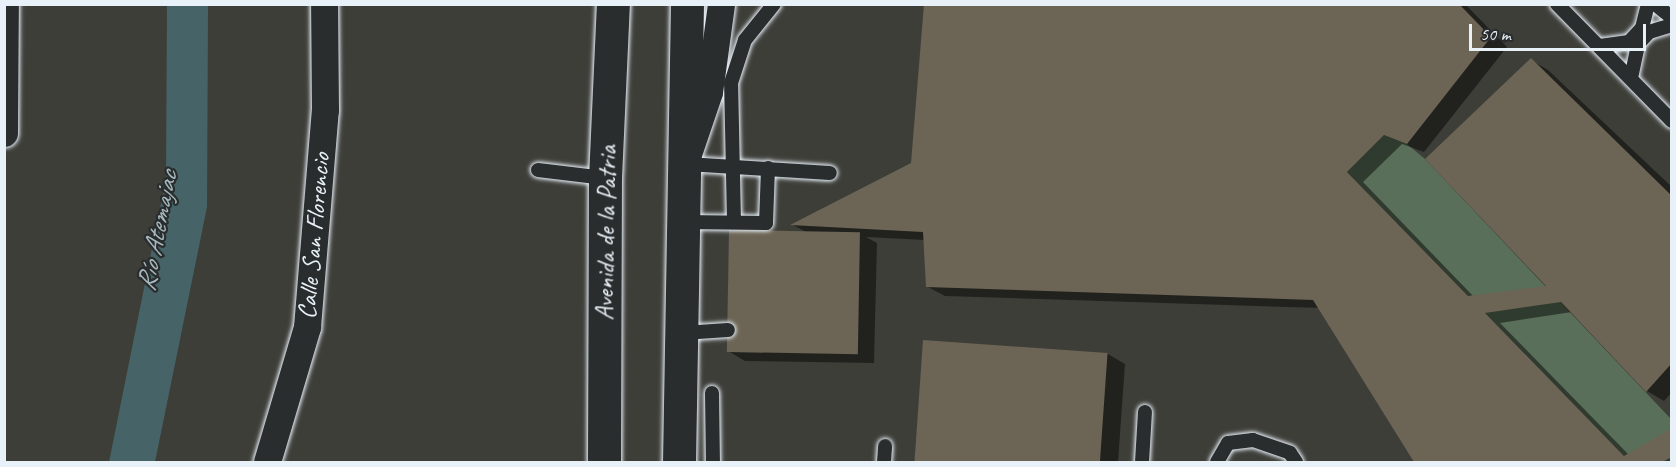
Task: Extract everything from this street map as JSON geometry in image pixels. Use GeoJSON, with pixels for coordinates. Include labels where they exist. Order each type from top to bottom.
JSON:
{"type":"FeatureCollection","features":[{"type":"Feature","properties":{"kind":"main road","name":"Avenida de la Patria"},"geometry":{"type":"LineString","coordinates":[[604,462],[605,177],[613,4]]}},
{"type":"Feature","properties":{"kind":"main road"},"geometry":{"type":"LineString","coordinates":[[679,462],[687,160],[687,4]]}},
{"type":"Feature","properties":{"kind":"street"},"geometry":{"type":"LineString","coordinates":[[4,133],[5,4]]}},
{"type":"Feature","properties":{"kind":"street","name":"Calle San Florencio"},"geometry":{"type":"LineString","coordinates":[[267,462],[307,327],[325,110],[324,4]]}},
{"type":"Feature","properties":{"kind":"street"},"geometry":{"type":"LineString","coordinates":[[687,160],[709,92],[721,5]]}},
{"type":"Feature","properties":{"kind":"lane"},"geometry":{"type":"LineString","coordinates":[[734,222],[736,167],[731,83],[745,40],[774,4]]}},
{"type":"Feature","properties":{"kind":"lane"},"geometry":{"type":"LineString","coordinates":[[1557,4],[1671,121]]}},
{"type":"Feature","properties":{"kind":"lane"},"geometry":{"type":"LineString","coordinates":[[1600,46],[1629,42],[1642,28],[1647,4]]}},
{"type":"Feature","properties":{"kind":"lane"},"geometry":{"type":"LineString","coordinates":[[1655,4],[1671,18]]}},
{"type":"Feature","properties":{"kind":"lane"},"geometry":{"type":"LineString","coordinates":[[1631,78],[1638,44],[1649,32],[1671,25]]}},
{"type":"Feature","properties":{"kind":"lane"},"geometry":{"type":"LineString","coordinates":[[687,160],[736,167],[830,173]]}},
{"type":"Feature","properties":{"kind":"lane"},"geometry":{"type":"LineString","coordinates":[[684,222],[766,223],[768,168]]}},
{"type":"Feature","properties":{"kind":"lane"},"geometry":{"type":"LineString","coordinates":[[538,170],[605,177]]}},
{"type":"Feature","properties":{"kind":"lane"},"geometry":{"type":"LineString","coordinates":[[683,333],[728,330]]}},
{"type":"Feature","properties":{"kind":"lane"},"geometry":{"type":"LineString","coordinates":[[712,393],[713,462]]}},
{"type":"Feature","properties":{"kind":"lane"},"geometry":{"type":"LineString","coordinates":[[1142,462],[1145,412]]}},
{"type":"Feature","properties":{"kind":"lane"},"geometry":{"type":"LineString","coordinates":[[1217,462],[1228,443],[1253,440],[1292,459]]}},
{"type":"Feature","properties":{"kind":"lane"},"geometry":{"type":"LineString","coordinates":[[884,462],[885,446]]}},
{"type":"Feature","properties":{"kind":"green space"},"geometry":{"type":"Polygon","coordinates":[[[1384,135],[1407,144],[1425,159],[1671,419],[1671,462],[1630,462],[1347,172],[1384,135]]]}},
{"type":"Feature","properties":{"kind":"water","name":"Río Atemajac"},"geometry":{"type":"Polygon","coordinates":[[[167,5],[208,5],[207,207],[155,462],[109,462],[166,179],[167,5]]]}},
{"type":"Feature","properties":{"kind":"building"},"geometry":{"type":"Polygon","coordinates":[[[924,4],[1459,4],[1491,37],[1407,144],[1384,135],[1347,172],[1468,296],[1546,286],[1425,159],[1531,58],[1672,196],[1672,363],[1646,392],[1561,302],[1485,313],[1624,456],[1672,428],[1672,457],[1662,462],[1414,462],[1313,300],[926,287],[923,232],[790,225],[911,163],[924,4]]]}},
{"type":"Feature","properties":{"kind":"building"},"geometry":{"type":"Polygon","coordinates":[[[729,230],[860,232],[858,354],[727,352],[729,230]]]}},
{"type":"Feature","properties":{"kind":"building"},"geometry":{"type":"Polygon","coordinates":[[[923,340],[1108,353],[1100,462],[914,462],[923,340]]]}}]}
